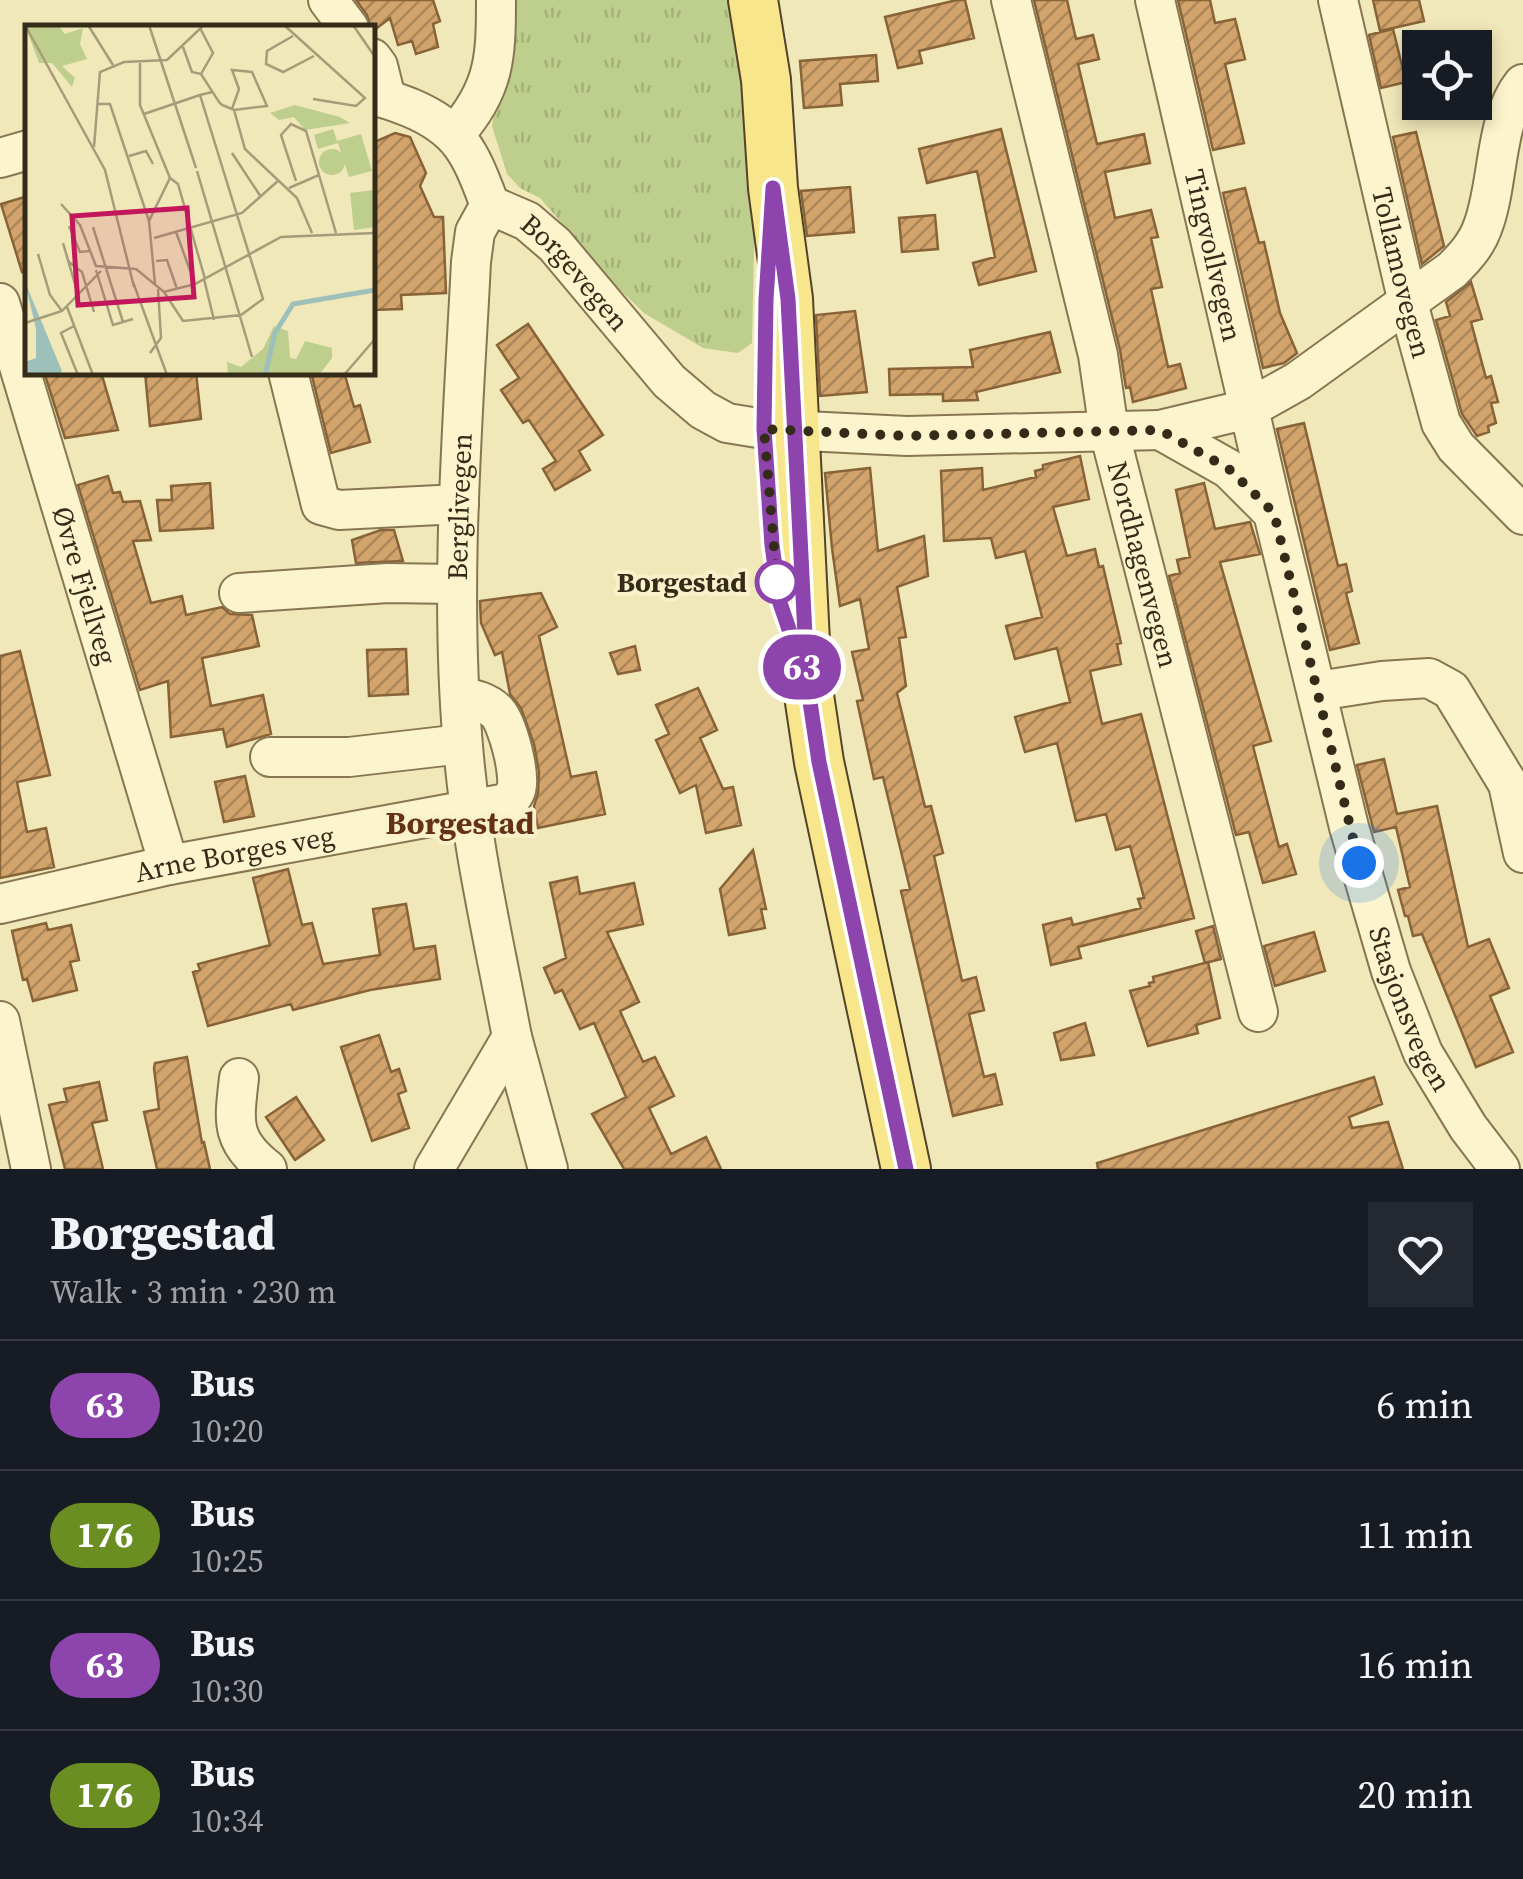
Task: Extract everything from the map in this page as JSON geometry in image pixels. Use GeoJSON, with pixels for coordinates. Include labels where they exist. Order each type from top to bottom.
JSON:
{"type":"FeatureCollection","features":[{"type":"Feature","properties":{"kind":"main road"},"geometry":{"type":"LineString","coordinates":[[753,0],[766,80],[773,188],[766,300],[778,430],[772,545],[780,603],[807,682],[819,762],[906,1169]]}},
{"type":"Feature","properties":{"kind":"street"},"geometry":{"type":"LineString","coordinates":[[328,0],[347,25]]}},
{"type":"Feature","properties":{"kind":"street"},"geometry":{"type":"LineString","coordinates":[[455,134],[474,112],[496,58],[496,0]]}},
{"type":"Feature","properties":{"kind":"street","name":"Nordhagenvegen"},"geometry":{"type":"LineString","coordinates":[[1010,0],[1098,355],[1109,432],[1258,1012]]}},
{"type":"Feature","properties":{"kind":"street","name":"Tingvollvegen"},"geometry":{"type":"LineString","coordinates":[[1155,0],[1274,513]]}},
{"type":"Feature","properties":{"kind":"street","name":"Tollamovegen"},"geometry":{"type":"LineString","coordinates":[[1338,0],[1408,303],[1442,423],[1456,447],[1523,515]]}},
{"type":"Feature","properties":{"kind":"street"},"geometry":{"type":"LineString","coordinates":[[375,62],[379,97]]}},
{"type":"Feature","properties":{"kind":"street"},"geometry":{"type":"LineString","coordinates":[[778,430],[906,436],[1160,430],[1248,409],[1298,381],[1408,303],[1452,270],[1472,249],[1484,225],[1516,96]]}},
{"type":"Feature","properties":{"kind":"street"},"geometry":{"type":"LineString","coordinates":[[1516,96],[1523,172]]}},
{"type":"Feature","properties":{"kind":"street","name":"Borgevegen"},"geometry":{"type":"LineString","coordinates":[[379,97],[421,112],[455,134],[471,155],[490,205],[527,220],[556,245],[669,381],[703,410],[727,423],[778,430]]}},
{"type":"Feature","properties":{"kind":"street"},"geometry":{"type":"LineString","coordinates":[[0,158],[25,151]]}},
{"type":"Feature","properties":{"kind":"street","name":"Berglivegen"},"geometry":{"type":"LineString","coordinates":[[490,205],[475,232],[471,262],[455,584],[462,744],[470,811],[512,1038]]}},
{"type":"Feature","properties":{"kind":"street","name":"Øvre Fjellveg"},"geometry":{"type":"LineString","coordinates":[[0,304],[169,866]]}},
{"type":"Feature","properties":{"kind":"street"},"geometry":{"type":"LineString","coordinates":[[289,375],[320,505],[340,510],[459,504]]}},
{"type":"Feature","properties":{"kind":"street"},"geometry":{"type":"LineString","coordinates":[[1160,430],[1229,469],[1274,513]]}},
{"type":"Feature","properties":{"kind":"street","name":"Stasjonsvegen"},"geometry":{"type":"LineString","coordinates":[[1274,513],[1348,826],[1390,971],[1423,1053],[1468,1128],[1500,1169]]}},
{"type":"Feature","properties":{"kind":"street"},"geometry":{"type":"LineString","coordinates":[[240,593],[388,582],[455,584]]}},
{"type":"Feature","properties":{"kind":"street"},"geometry":{"type":"LineString","coordinates":[[1318,691],[1429,678],[1450,690],[1508,784],[1523,853]]}},
{"type":"Feature","properties":{"kind":"street","name":"Arne Borges veg"},"geometry":{"type":"LineString","coordinates":[[0,904],[169,866],[507,803],[516,794],[518,784],[508,729],[497,712],[480,700],[460,696]]}},
{"type":"Feature","properties":{"kind":"street"},"geometry":{"type":"LineString","coordinates":[[270,757],[348,757],[462,744]]}},
{"type":"Feature","properties":{"kind":"street"},"geometry":{"type":"LineString","coordinates":[[0,1021],[31,1169]]}},
{"type":"Feature","properties":{"kind":"street"},"geometry":{"type":"LineString","coordinates":[[434,1169],[512,1038]]}},
{"type":"Feature","properties":{"kind":"street"},"geometry":{"type":"LineString","coordinates":[[512,1038],[548,1169]]}},
{"type":"Feature","properties":{"kind":"street"},"geometry":{"type":"LineString","coordinates":[[239,1078],[236,1134],[246,1150],[267,1169]]}},
{"type":"Feature","properties":{"kind":"green space"},"geometry":{"type":"Polygon","coordinates":[[[510,0],[735,0],[755,205],[752,343],[738,353],[703,348],[644,313],[540,198],[520,188],[507,174],[492,126],[510,0]]]}},
{"type":"Feature","properties":{"kind":"building"},"geometry":{"type":"Polygon","coordinates":[[[356,0],[433,0],[440,21],[433,24],[438,47],[416,54],[412,41],[398,45],[390,18],[375,30],[356,0]]]}},
{"type":"Feature","properties":{"kind":"building"},"geometry":{"type":"Polygon","coordinates":[[[965,0],[974,38],[919,51],[922,63],[898,68],[885,17],[965,0]]]}},
{"type":"Feature","properties":{"kind":"building"},"geometry":{"type":"Polygon","coordinates":[[[1034,0],[1067,0],[1076,39],[1093,35],[1099,59],[1078,64],[1097,144],[1144,134],[1150,163],[1105,172],[1115,218],[1151,210],[1158,237],[1151,238],[1162,287],[1151,289],[1168,367],[1180,364],[1186,388],[1133,402],[1130,387],[1126,388],[1034,0]]]}},
{"type":"Feature","properties":{"kind":"building"},"geometry":{"type":"Polygon","coordinates":[[[1178,0],[1210,0],[1215,23],[1235,19],[1245,59],[1225,64],[1244,143],[1213,150],[1178,0]]]}},
{"type":"Feature","properties":{"kind":"building"},"geometry":{"type":"Polygon","coordinates":[[[1373,0],[1419,0],[1424,21],[1380,31],[1373,0]]]}},
{"type":"Feature","properties":{"kind":"building"},"geometry":{"type":"Polygon","coordinates":[[[1393,29],[1402,83],[1381,88],[1369,35],[1393,29]]]}},
{"type":"Feature","properties":{"kind":"building"},"geometry":{"type":"Polygon","coordinates":[[[876,55],[878,81],[840,84],[842,105],[804,108],[800,61],[876,55]]]}},
{"type":"Feature","properties":{"kind":"building"},"geometry":{"type":"Polygon","coordinates":[[[1001,129],[1036,271],[979,285],[973,263],[995,257],[977,171],[927,183],[919,149],[1001,129]]]}},
{"type":"Feature","properties":{"kind":"building"},"geometry":{"type":"Polygon","coordinates":[[[1416,132],[1444,246],[1422,264],[1393,137],[1416,132]]]}},
{"type":"Feature","properties":{"kind":"building"},"geometry":{"type":"Polygon","coordinates":[[[395,133],[410,137],[426,173],[420,186],[434,217],[443,217],[446,293],[401,295],[402,309],[375,310],[375,142],[395,133]]]}},
{"type":"Feature","properties":{"kind":"building"},"geometry":{"type":"Polygon","coordinates":[[[850,187],[854,232],[807,236],[801,191],[850,187]]]}},
{"type":"Feature","properties":{"kind":"building"},"geometry":{"type":"Polygon","coordinates":[[[1245,188],[1259,243],[1264,242],[1280,313],[1297,353],[1284,363],[1263,368],[1223,193],[1245,188]]]}},
{"type":"Feature","properties":{"kind":"building"},"geometry":{"type":"Polygon","coordinates":[[[25,197],[25,272],[22,272],[1,204],[25,197]]]}},
{"type":"Feature","properties":{"kind":"building"},"geometry":{"type":"Polygon","coordinates":[[[935,215],[938,249],[902,252],[899,218],[935,215]]]}},
{"type":"Feature","properties":{"kind":"building"},"geometry":{"type":"Polygon","coordinates":[[[1471,282],[1482,319],[1471,322],[1486,378],[1491,376],[1498,402],[1491,403],[1496,423],[1488,426],[1489,432],[1477,436],[1462,414],[1436,320],[1450,316],[1446,302],[1471,282]]]}},
{"type":"Feature","properties":{"kind":"building"},"geometry":{"type":"Polygon","coordinates":[[[855,311],[867,392],[820,396],[816,315],[855,311]]]}},
{"type":"Feature","properties":{"kind":"building"},"geometry":{"type":"Polygon","coordinates":[[[528,324],[603,435],[579,451],[590,470],[555,490],[543,469],[556,461],[529,420],[523,423],[501,390],[519,378],[497,345],[528,324]]]}},
{"type":"Feature","properties":{"kind":"building"},"geometry":{"type":"Polygon","coordinates":[[[1050,332],[1060,372],[976,392],[978,400],[943,401],[943,394],[890,395],[889,369],[973,367],[970,350],[1050,332]]]}},
{"type":"Feature","properties":{"kind":"building"},"geometry":{"type":"Polygon","coordinates":[[[45,375],[102,375],[118,430],[65,438],[45,375]]]}},
{"type":"Feature","properties":{"kind":"building"},"geometry":{"type":"Polygon","coordinates":[[[145,375],[196,375],[201,419],[150,426],[145,375]]]}},
{"type":"Feature","properties":{"kind":"building"},"geometry":{"type":"Polygon","coordinates":[[[312,375],[345,375],[354,407],[360,405],[370,442],[331,453],[312,375]]]}},
{"type":"Feature","properties":{"kind":"building"},"geometry":{"type":"Polygon","coordinates":[[[1304,423],[1338,566],[1346,564],[1352,591],[1346,593],[1359,643],[1330,650],[1277,429],[1304,423]]]}},
{"type":"Feature","properties":{"kind":"building"},"geometry":{"type":"Polygon","coordinates":[[[1080,456],[1089,499],[1053,507],[1067,556],[1095,549],[1099,567],[1103,566],[1121,643],[1117,644],[1121,664],[1090,671],[1102,724],[1141,714],[1194,918],[1078,947],[1081,958],[1051,965],[1043,925],[1071,918],[1073,925],[1141,908],[1138,899],[1144,898],[1130,846],[1116,850],[1106,814],[1076,821],[1057,743],[1025,752],[1015,717],[1070,702],[1057,648],[1015,659],[1006,626],[1042,617],[1025,551],[996,558],[991,538],[944,541],[941,471],[982,468],[983,490],[1036,477],[1035,471],[1043,469],[1043,465],[1080,456]]]}},
{"type":"Feature","properties":{"kind":"building"},"geometry":{"type":"Polygon","coordinates":[[[870,468],[878,551],[924,536],[928,576],[897,587],[906,637],[899,638],[906,686],[897,693],[925,807],[931,806],[943,853],[934,856],[962,981],[976,977],[984,1010],[969,1014],[984,1077],[995,1074],[1002,1104],[953,1116],[901,891],[910,889],[883,777],[874,779],[857,701],[863,700],[852,652],[869,649],[860,599],[840,606],[832,548],[825,473],[870,468]]]}},
{"type":"Feature","properties":{"kind":"building"},"geometry":{"type":"Polygon","coordinates":[[[108,476],[113,493],[120,492],[123,502],[140,501],[151,540],[133,541],[151,603],[182,596],[186,615],[222,607],[230,614],[252,615],[259,646],[202,658],[211,706],[263,695],[271,734],[227,747],[223,729],[171,737],[168,681],[140,690],[78,485],[108,476]]]}},
{"type":"Feature","properties":{"kind":"building"},"geometry":{"type":"Polygon","coordinates":[[[210,483],[213,528],[160,531],[157,500],[172,500],[171,486],[210,483]]]}},
{"type":"Feature","properties":{"kind":"building"},"geometry":{"type":"Polygon","coordinates":[[[1204,483],[1215,529],[1250,522],[1260,554],[1220,562],[1271,741],[1253,746],[1279,847],[1287,844],[1296,874],[1263,883],[1249,832],[1236,835],[1169,576],[1180,573],[1177,560],[1190,557],[1176,490],[1204,483]]]}},
{"type":"Feature","properties":{"kind":"building"},"geometry":{"type":"Polygon","coordinates":[[[381,530],[394,530],[403,561],[356,563],[352,540],[381,530]]]}},
{"type":"Feature","properties":{"kind":"building"},"geometry":{"type":"Polygon","coordinates":[[[541,593],[557,627],[539,636],[571,777],[596,772],[605,814],[538,828],[534,806],[539,772],[534,744],[521,708],[510,694],[502,652],[495,655],[481,623],[480,601],[541,593]]]}},
{"type":"Feature","properties":{"kind":"building"},"geometry":{"type":"Polygon","coordinates":[[[635,646],[640,670],[618,674],[610,653],[635,646]]]}},
{"type":"Feature","properties":{"kind":"building"},"geometry":{"type":"Polygon","coordinates":[[[406,649],[408,694],[369,696],[367,650],[406,649]]]}},
{"type":"Feature","properties":{"kind":"building"},"geometry":{"type":"Polygon","coordinates":[[[20,651],[50,775],[17,782],[27,832],[46,828],[54,867],[0,878],[0,656],[20,651]]]}},
{"type":"Feature","properties":{"kind":"building"},"geometry":{"type":"Polygon","coordinates":[[[698,688],[717,730],[700,738],[723,789],[733,787],[741,825],[706,833],[696,785],[680,793],[656,740],[669,734],[656,705],[698,688]]]}},
{"type":"Feature","properties":{"kind":"building"},"geometry":{"type":"Polygon","coordinates":[[[1384,759],[1397,814],[1437,806],[1468,947],[1489,939],[1509,988],[1490,996],[1513,1052],[1476,1067],[1422,934],[1413,936],[1405,916],[1398,890],[1410,887],[1396,827],[1374,832],[1357,765],[1384,759]]]}},
{"type":"Feature","properties":{"kind":"building"},"geometry":{"type":"Polygon","coordinates":[[[245,776],[254,816],[224,822],[215,782],[245,776]]]}},
{"type":"Feature","properties":{"kind":"building"},"geometry":{"type":"Polygon","coordinates":[[[753,850],[766,909],[761,909],[765,928],[729,935],[720,889],[753,850]]]}},
{"type":"Feature","properties":{"kind":"building"},"geometry":{"type":"Polygon","coordinates":[[[288,869],[302,925],[312,923],[323,964],[380,955],[373,909],[406,904],[414,949],[435,946],[440,979],[370,990],[293,1010],[291,1004],[208,1026],[193,972],[200,970],[198,964],[270,945],[253,878],[288,869]]]}},
{"type":"Feature","properties":{"kind":"building"},"geometry":{"type":"Polygon","coordinates":[[[577,877],[580,894],[634,883],[643,924],[607,932],[639,1002],[620,1011],[643,1062],[655,1057],[674,1096],[649,1108],[671,1154],[706,1137],[721,1169],[624,1169],[592,1114],[626,1097],[594,1023],[580,1029],[562,990],[555,993],[544,968],[566,958],[550,883],[577,877]]]}},
{"type":"Feature","properties":{"kind":"building"},"geometry":{"type":"Polygon","coordinates":[[[46,923],[48,930],[71,925],[79,960],[70,962],[77,990],[33,1001],[27,979],[23,980],[12,931],[46,923]]]}},
{"type":"Feature","properties":{"kind":"building"},"geometry":{"type":"Polygon","coordinates":[[[1213,926],[1221,959],[1205,963],[1196,931],[1213,926]]]}},
{"type":"Feature","properties":{"kind":"building"},"geometry":{"type":"Polygon","coordinates":[[[1314,932],[1325,971],[1275,986],[1264,946],[1314,932]]]}},
{"type":"Feature","properties":{"kind":"building"},"geometry":{"type":"Polygon","coordinates":[[[1208,962],[1220,1018],[1196,1025],[1198,1033],[1148,1046],[1130,991],[1150,986],[1153,977],[1208,962]]]}},
{"type":"Feature","properties":{"kind":"building"},"geometry":{"type":"Polygon","coordinates":[[[1085,1023],[1094,1055],[1061,1060],[1054,1033],[1085,1023]]]}},
{"type":"Feature","properties":{"kind":"building"},"geometry":{"type":"Polygon","coordinates":[[[379,1035],[391,1072],[399,1069],[406,1091],[398,1094],[409,1128],[372,1141],[341,1047],[379,1035]]]}},
{"type":"Feature","properties":{"kind":"building"},"geometry":{"type":"Polygon","coordinates":[[[187,1057],[210,1169],[157,1169],[144,1112],[159,1109],[155,1063],[187,1057]]]}},
{"type":"Feature","properties":{"kind":"building"},"geometry":{"type":"Polygon","coordinates":[[[1374,1077],[1382,1104],[1349,1117],[1352,1128],[1388,1122],[1403,1169],[1098,1169],[1097,1163],[1374,1077]]]}},
{"type":"Feature","properties":{"kind":"building"},"geometry":{"type":"Polygon","coordinates":[[[99,1082],[107,1120],[92,1123],[103,1169],[65,1169],[49,1105],[67,1101],[64,1089],[99,1082]]]}},
{"type":"Feature","properties":{"kind":"building"},"geometry":{"type":"Polygon","coordinates":[[[296,1097],[324,1140],[295,1160],[266,1117],[296,1097]]]}},
{"type":"Feature","properties":{"kind":"bus line","name":"63"},"geometry":{"type":"LineString","coordinates":[[806,655],[788,299],[773,188],[764,429],[772,545],[780,603],[807,682],[819,762],[906,1169]]}},
{"type":"Feature","properties":{"kind":"place","name":"Borgestad"},"geometry":{"type":"Point","coordinates":[777,582]}},
{"type":"Feature","properties":{"kind":"district","name":"Borgestad"},"geometry":{"type":"Point","coordinates":[460,823]}},
{"type":"Feature","properties":{"kind":"route"},"geometry":{"type":"LineString","coordinates":[[777,582],[764,429],[906,436],[1160,430],[1229,469],[1274,513],[1359,863]]}}]}
